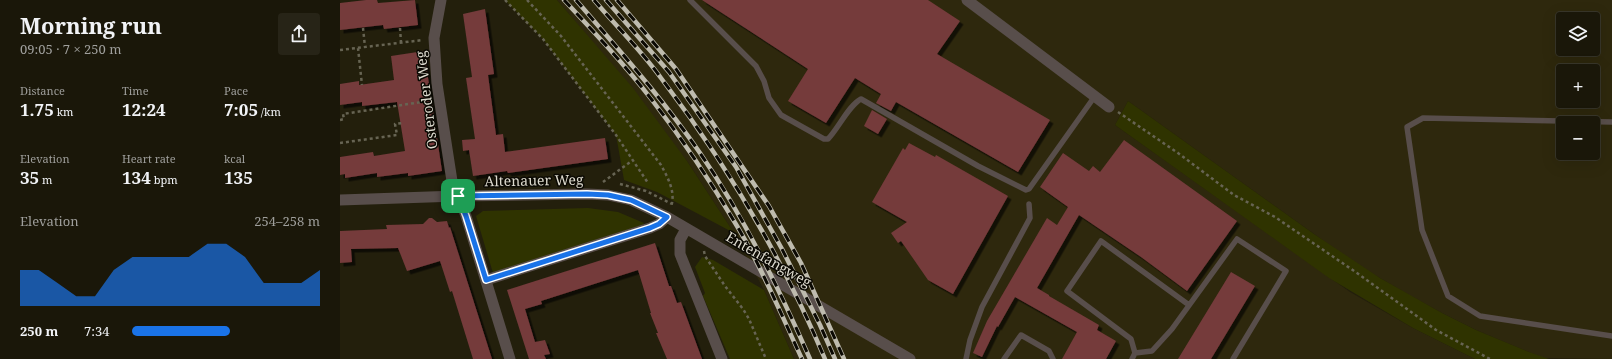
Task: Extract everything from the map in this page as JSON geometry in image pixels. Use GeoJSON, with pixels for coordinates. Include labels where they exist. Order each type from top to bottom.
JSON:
{"type":"FeatureCollection","features":[{"type":"Feature","properties":{"kind":"street","name":"Osteroder Weg"},"geometry":{"type":"LineString","coordinates":[[441,0],[434,38],[439,99],[452,182],[466,216],[510,359]]}},
{"type":"Feature","properties":{"kind":"street"},"geometry":{"type":"LineString","coordinates":[[967,0],[1109,107]]}},
{"type":"Feature","properties":{"kind":"street","name":"Altenauer Weg"},"geometry":{"type":"LineString","coordinates":[[340,200],[458,196],[608,195]]}},
{"type":"Feature","properties":{"kind":"street","name":"Entenfangweg"},"geometry":{"type":"LineString","coordinates":[[608,195],[631,200],[667,217],[910,359]]}},
{"type":"Feature","properties":{"kind":"street"},"geometry":{"type":"LineString","coordinates":[[486,280],[650,228],[659,224],[667,217]]}},
{"type":"Feature","properties":{"kind":"street"},"geometry":{"type":"LineString","coordinates":[[686,229],[680,240],[680,254],[722,359]]}},
{"type":"Feature","properties":{"kind":"lane"},"geometry":{"type":"LineString","coordinates":[[690,0],[756,66],[764,81],[769,98],[781,115],[824,140],[828,139],[835,132],[853,106],[861,99],[978,166],[1026,190],[1029,188],[1095,96]]}},
{"type":"Feature","properties":{"kind":"lane"},"geometry":{"type":"LineString","coordinates":[[1612,122],[1423,118],[1407,127],[1422,230],[1448,296],[1480,316],[1612,336]]}},
{"type":"Feature","properties":{"kind":"lane"},"geometry":{"type":"LineString","coordinates":[[966,359],[970,340],[982,307],[1030,218],[1029,204]]}},
{"type":"Feature","properties":{"kind":"lane"},"geometry":{"type":"LineString","coordinates":[[1135,353],[1152,351],[1172,329],[1236,239],[1286,271],[1233,359]]}},
{"type":"Feature","properties":{"kind":"lane"},"geometry":{"type":"LineString","coordinates":[[1132,359],[1135,353],[1131,340],[1067,291],[1101,241],[1189,305]]}},
{"type":"Feature","properties":{"kind":"lane"},"geometry":{"type":"LineString","coordinates":[[1004,359],[1021,335],[1048,352],[1053,359]]}},
{"type":"Feature","properties":{"kind":"path"},"geometry":{"type":"LineString","coordinates":[[506,0],[543,39],[616,134],[648,183]]}},
{"type":"Feature","properties":{"kind":"path"},"geometry":{"type":"LineString","coordinates":[[527,0],[561,36],[661,165],[669,179],[672,191],[672,204]]}},
{"type":"Feature","properties":{"kind":"path"},"geometry":{"type":"LineString","coordinates":[[363,28],[365,47]]}},
{"type":"Feature","properties":{"kind":"path"},"geometry":{"type":"LineString","coordinates":[[400,28],[401,42]]}},
{"type":"Feature","properties":{"kind":"path"},"geometry":{"type":"LineString","coordinates":[[340,50],[434,38]]}},
{"type":"Feature","properties":{"kind":"path"},"geometry":{"type":"LineString","coordinates":[[358,48],[362,85]]}},
{"type":"Feature","properties":{"kind":"path"},"geometry":{"type":"LineString","coordinates":[[340,120],[344,119],[343,114],[439,99]]}},
{"type":"Feature","properties":{"kind":"path"},"geometry":{"type":"LineString","coordinates":[[1109,107],[1134,122],[1234,195],[1275,218],[1357,273],[1436,330],[1490,359]]}},
{"type":"Feature","properties":{"kind":"path"},"geometry":{"type":"LineString","coordinates":[[340,143],[397,135],[395,124],[402,123]]}},
{"type":"Feature","properties":{"kind":"path"},"geometry":{"type":"LineString","coordinates":[[603,182],[633,160]]}},
{"type":"Feature","properties":{"kind":"path"},"geometry":{"type":"LineString","coordinates":[[705,239],[705,256],[746,314],[766,359]]}},
{"type":"Feature","properties":{"kind":"shaded area"},"geometry":{"type":"Polygon","coordinates":[[[557,0],[1612,0],[1612,359],[1543,358],[1476,330],[1442,313],[1356,264],[1128,101],[1115,125],[1350,292],[1413,328],[1475,359],[794,359],[764,290],[734,233],[687,161],[557,0]]]}},
{"type":"Feature","properties":{"kind":"green space"},"geometry":{"type":"Polygon","coordinates":[[[505,0],[557,0],[633,88],[687,161],[734,233],[657,192],[624,180],[616,135],[543,39],[505,0]]]}},
{"type":"Feature","properties":{"kind":"green space"},"geometry":{"type":"Polygon","coordinates":[[[1128,101],[1314,234],[1380,278],[1442,313],[1476,330],[1549,359],[1475,359],[1413,328],[1329,278],[1115,125],[1128,101]]]}},
{"type":"Feature","properties":{"kind":"green space"},"geometry":{"type":"Polygon","coordinates":[[[588,208],[618,212],[644,223],[643,225],[493,273],[476,216],[483,211],[588,208]]]}},
{"type":"Feature","properties":{"kind":"green space"},"geometry":{"type":"Polygon","coordinates":[[[702,257],[713,260],[764,290],[794,359],[730,359],[703,296],[705,293],[695,267],[702,257]]]}},
{"type":"Feature","properties":{"kind":"building"},"geometry":{"type":"Polygon","coordinates":[[[377,0],[378,3],[415,0],[418,25],[384,29],[383,25],[340,30],[340,3],[377,0]]]}},
{"type":"Feature","properties":{"kind":"building"},"geometry":{"type":"Polygon","coordinates":[[[702,0],[928,0],[960,21],[937,54],[1050,120],[1018,172],[896,102],[891,111],[876,103],[881,94],[855,78],[826,123],[788,101],[808,69],[702,0]]]}},
{"type":"Feature","properties":{"kind":"building"},"geometry":{"type":"Polygon","coordinates":[[[485,9],[494,74],[488,75],[496,135],[503,134],[505,152],[605,138],[608,159],[508,173],[507,171],[473,176],[469,150],[463,151],[462,140],[475,139],[466,78],[472,77],[463,14],[485,9]]]}},
{"type":"Feature","properties":{"kind":"building"},"geometry":{"type":"Polygon","coordinates":[[[424,51],[442,171],[408,176],[408,173],[377,177],[377,173],[345,178],[345,174],[340,175],[340,157],[373,152],[374,156],[405,151],[397,102],[362,106],[362,102],[340,105],[340,84],[359,81],[359,85],[394,80],[391,56],[424,51]]]}},
{"type":"Feature","properties":{"kind":"building"},"geometry":{"type":"Polygon","coordinates":[[[872,110],[887,119],[878,134],[864,126],[872,110]]]}},
{"type":"Feature","properties":{"kind":"building"},"geometry":{"type":"Polygon","coordinates":[[[1124,140],[1237,221],[1187,291],[1141,257],[1079,215],[1037,288],[1099,325],[1097,330],[1116,341],[1106,359],[1062,359],[1077,332],[1015,297],[998,327],[997,326],[982,357],[973,353],[987,321],[1047,218],[1057,225],[1068,207],[1040,187],[1063,153],[1089,171],[1093,166],[1100,172],[1124,140]]]}},
{"type":"Feature","properties":{"kind":"building"},"geometry":{"type":"Polygon","coordinates":[[[909,143],[935,157],[936,155],[1008,196],[953,294],[928,280],[901,241],[898,243],[891,233],[907,222],[872,202],[903,148],[905,150],[909,143]]]}},
{"type":"Feature","properties":{"kind":"building"},"geometry":{"type":"Polygon","coordinates":[[[429,218],[432,218],[437,222],[447,221],[449,228],[450,227],[492,359],[473,359],[452,291],[450,292],[440,261],[407,271],[398,248],[351,249],[352,262],[340,263],[340,231],[387,229],[386,225],[423,224],[429,218]]]}},
{"type":"Feature","properties":{"kind":"building"},"geometry":{"type":"Polygon","coordinates":[[[655,243],[669,286],[671,286],[677,303],[681,302],[702,359],[667,359],[656,333],[658,333],[650,313],[638,270],[541,301],[542,304],[525,309],[535,342],[545,340],[550,354],[544,355],[546,359],[529,359],[507,290],[655,243]]]}},
{"type":"Feature","properties":{"kind":"building"},"geometry":{"type":"Polygon","coordinates":[[[1231,272],[1255,286],[1211,359],[1178,359],[1231,272]]]}},
{"type":"Feature","properties":{"kind":"railway"},"geometry":{"type":"LineString","coordinates":[[564,0],[610,49],[675,130],[727,210],[755,258],[802,359]]}},
{"type":"Feature","properties":{"kind":"railway"},"geometry":{"type":"LineString","coordinates":[[576,0],[656,94],[686,133],[716,177],[760,253],[810,359]]}},
{"type":"Feature","properties":{"kind":"railway"},"geometry":{"type":"LineString","coordinates":[[594,0],[637,48],[686,111],[731,179],[752,213],[791,284],[825,359]]}},
{"type":"Feature","properties":{"kind":"railway"},"geometry":{"type":"LineString","coordinates":[[606,0],[669,72],[736,167],[782,249],[820,325],[835,359]]}},
{"type":"Feature","properties":{"kind":"railway"},"geometry":{"type":"LineString","coordinates":[[617,0],[676,69],[769,206],[801,263],[844,359]]}},
{"type":"Feature","properties":{"kind":"route"},"geometry":{"type":"LineString","coordinates":[[608,195],[631,200],[667,217],[659,224],[650,228],[486,280],[466,216],[458,196],[608,195]]}}]}
